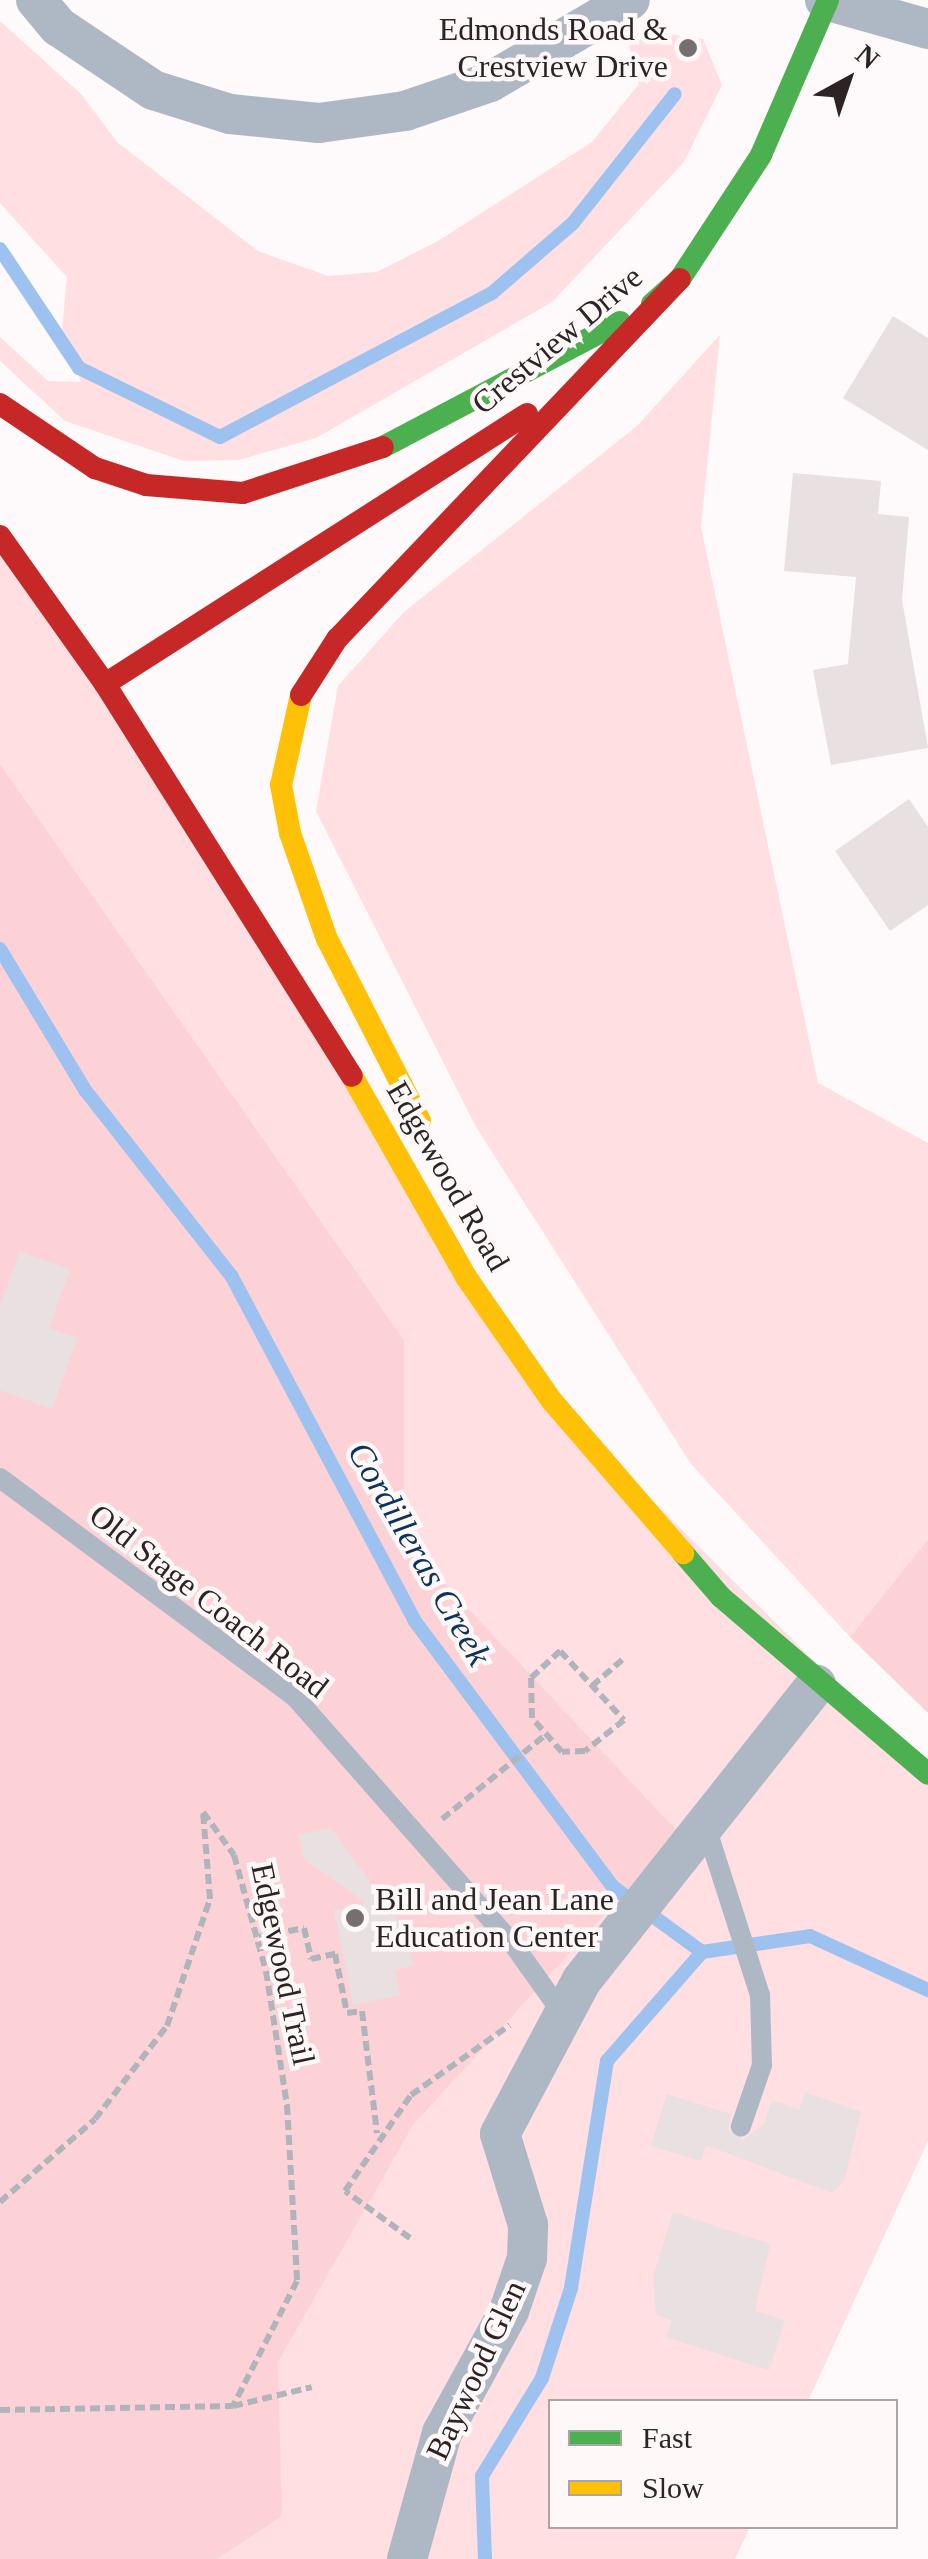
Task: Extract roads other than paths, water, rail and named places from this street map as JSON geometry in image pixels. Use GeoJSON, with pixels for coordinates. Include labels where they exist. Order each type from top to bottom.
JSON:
{"type":"FeatureCollection","features":[{"type":"Feature","properties":{"kind":"main road","name":"Crestview Drive"},"geometry":{"type":"LineString","coordinates":[[105,684],[518,422],[680,280],[761,155],[827,0]]}},
{"type":"Feature","properties":{"kind":"main road"},"geometry":{"type":"LineString","coordinates":[[0,404],[95,468],[194,492],[260,490],[356,460],[490,398],[680,280]]}},
{"type":"Feature","properties":{"kind":"main road"},"geometry":{"type":"LineString","coordinates":[[437,1152],[306,882],[281,785],[294,707],[348,626],[537,439],[680,280]]}},
{"type":"Feature","properties":{"kind":"main road","name":"Edgewood Road"},"geometry":{"type":"LineString","coordinates":[[0,536],[105,684],[386,1129],[466,1277],[629,1498],[816,1685],[928,1774]]}},
{"type":"Feature","properties":{"kind":"main road"},"geometry":{"type":"LineString","coordinates":[[533,1325],[629,1498]]}},
{"type":"Feature","properties":{"kind":"street"},"geometry":{"type":"LineString","coordinates":[[36,0],[59,28],[153,90],[230,114],[319,123],[405,111],[490,82],[630,0]]}},
{"type":"Feature","properties":{"kind":"street"},"geometry":{"type":"LineString","coordinates":[[827,0],[928,29]]}},
{"type":"Feature","properties":{"kind":"street","name":"Baywood Glen"},"geometry":{"type":"LineString","coordinates":[[406,2559],[442,2432],[527,2258],[528,2225],[500,2134],[565,1998],[699,1836],[816,1685]]}},
{"type":"Feature","properties":{"kind":"lane","name":"Old Stage Coach Road"},"geometry":{"type":"LineString","coordinates":[[0,1478],[294,1697],[565,1998]]}},
{"type":"Feature","properties":{"kind":"lane"},"geometry":{"type":"LineString","coordinates":[[699,1836],[729,1883],[760,1995],[762,2065],[741,2126]]}},
{"type":"Feature","properties":{"kind":"waterway"},"geometry":{"type":"LineString","coordinates":[[0,249],[79,368],[220,437],[492,293],[573,223],[675,94]]}},
{"type":"Feature","properties":{"kind":"waterway","name":"Cordilleras Creek"},"geometry":{"type":"LineString","coordinates":[[0,949],[85,1090],[232,1277],[414,1620],[613,1887],[702,1952],[810,1936],[928,1990]]}},
{"type":"Feature","properties":{"kind":"waterway"},"geometry":{"type":"LineString","coordinates":[[485,2559],[482,2476],[542,2378],[571,2288],[607,2061],[702,1952]]}},
{"type":"Feature","properties":{"kind":"place","name":"Edmonds Road & Crestview Drive"},"geometry":{"type":"Point","coordinates":[688,48]}},
{"type":"Feature","properties":{"kind":"place","name":"Bill and Jean Lane Education Center"},"geometry":{"type":"Point","coordinates":[355,1918]}}]}
